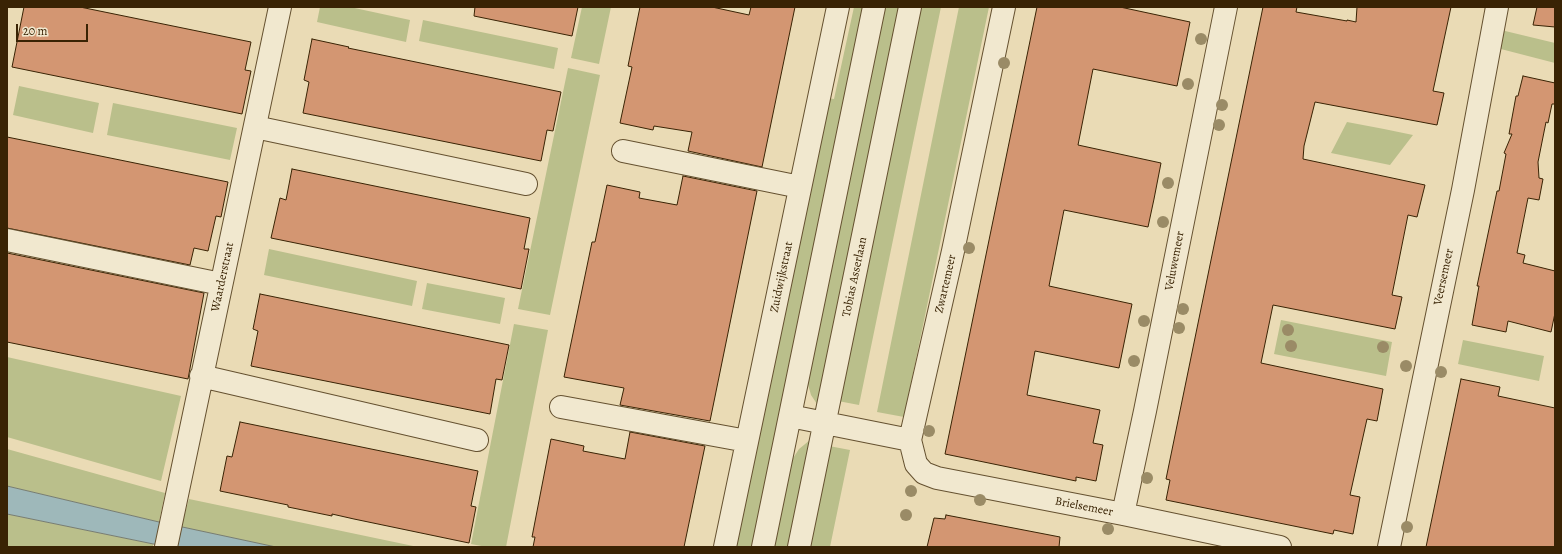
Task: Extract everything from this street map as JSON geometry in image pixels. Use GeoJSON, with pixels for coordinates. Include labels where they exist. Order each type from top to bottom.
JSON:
{"type":"FeatureCollection","features":[{"type":"Feature","properties":{"kind":"street","name":"Waarderstraat"},"geometry":{"type":"LineString","coordinates":[[166,547],[280,7]]}},
{"type":"Feature","properties":{"kind":"street","name":"Zuidwijkstraat"},"geometry":{"type":"LineString","coordinates":[[725,547],[838,7]]}},
{"type":"Feature","properties":{"kind":"street"},"geometry":{"type":"LineString","coordinates":[[763,547],[874,7]]}},
{"type":"Feature","properties":{"kind":"street","name":"Tobias Asserlaan"},"geometry":{"type":"LineString","coordinates":[[799,547],[910,7]]}},
{"type":"Feature","properties":{"kind":"street","name":"Zwartemeer"},"geometry":{"type":"LineString","coordinates":[[910,440],[953,251],[1004,7]]}},
{"type":"Feature","properties":{"kind":"street","name":"Veluwemeer"},"geometry":{"type":"LineString","coordinates":[[1123,514],[1145,412],[1226,7]]}},
{"type":"Feature","properties":{"kind":"street","name":"Veersemeer"},"geometry":{"type":"LineString","coordinates":[[1389,547],[1463,190],[1497,7]]}},
{"type":"Feature","properties":{"kind":"street"},"geometry":{"type":"LineString","coordinates":[[254,127],[526,184]]}},
{"type":"Feature","properties":{"kind":"street"},"geometry":{"type":"LineString","coordinates":[[623,151],[800,187]]}},
{"type":"Feature","properties":{"kind":"street"},"geometry":{"type":"LineString","coordinates":[[7,240],[221,284]]}},
{"type":"Feature","properties":{"kind":"street"},"geometry":{"type":"LineString","coordinates":[[202,376],[477,440]]}},
{"type":"Feature","properties":{"kind":"street"},"geometry":{"type":"LineString","coordinates":[[561,407],[747,441]]}},
{"type":"Feature","properties":{"kind":"street"},"geometry":{"type":"LineString","coordinates":[[790,416],[910,440]]}},
{"type":"Feature","properties":{"kind":"street","name":"Brielsemeer"},"geometry":{"type":"LineString","coordinates":[[910,440],[916,464],[924,473],[937,478],[1123,514],[1280,547]]}},
{"type":"Feature","properties":{"kind":"green space"},"geometry":{"type":"Polygon","coordinates":[[[320,7],[350,7],[410,20],[406,42],[317,22],[320,7]]]}},
{"type":"Feature","properties":{"kind":"green space"},"geometry":{"type":"Polygon","coordinates":[[[582,7],[611,7],[599,64],[571,58],[582,7]]]}},
{"type":"Feature","properties":{"kind":"green space"},"geometry":{"type":"Polygon","coordinates":[[[854,7],[868,7],[757,547],[736,547],[827,98],[834,99],[854,7]]]}},
{"type":"Feature","properties":{"kind":"green space"},"geometry":{"type":"Polygon","coordinates":[[[883,7],[903,7],[817,404],[811,395],[807,381],[883,7]]]}},
{"type":"Feature","properties":{"kind":"green space"},"geometry":{"type":"Polygon","coordinates":[[[918,7],[941,7],[859,405],[838,401],[918,7]]]}},
{"type":"Feature","properties":{"kind":"green space"},"geometry":{"type":"Polygon","coordinates":[[[959,7],[989,7],[904,417],[877,412],[959,7]]]}},
{"type":"Feature","properties":{"kind":"green space"},"geometry":{"type":"Polygon","coordinates":[[[423,20],[558,48],[554,69],[419,41],[423,20]]]}},
{"type":"Feature","properties":{"kind":"green space"},"geometry":{"type":"Polygon","coordinates":[[[1501,30],[1555,43],[1555,63],[1497,48],[1501,30]]]}},
{"type":"Feature","properties":{"kind":"green space"},"geometry":{"type":"Polygon","coordinates":[[[568,68],[600,75],[550,315],[518,309],[568,68]]]}},
{"type":"Feature","properties":{"kind":"green space"},"geometry":{"type":"Polygon","coordinates":[[[19,86],[99,103],[93,133],[13,115],[19,86]]]}},
{"type":"Feature","properties":{"kind":"green space"},"geometry":{"type":"Polygon","coordinates":[[[113,103],[237,128],[230,160],[107,135],[113,103]]]}},
{"type":"Feature","properties":{"kind":"green space"},"geometry":{"type":"Polygon","coordinates":[[[1347,122],[1413,135],[1390,165],[1331,153],[1347,122]]]}},
{"type":"Feature","properties":{"kind":"green space"},"geometry":{"type":"Polygon","coordinates":[[[269,249],[417,281],[412,306],[264,275],[269,249]]]}},
{"type":"Feature","properties":{"kind":"green space"},"geometry":{"type":"Polygon","coordinates":[[[427,283],[505,298],[500,324],[422,309],[427,283]]]}},
{"type":"Feature","properties":{"kind":"green space"},"geometry":{"type":"Polygon","coordinates":[[[1281,320],[1392,342],[1386,376],[1274,354],[1281,320]]]}},
{"type":"Feature","properties":{"kind":"green space"},"geometry":{"type":"Polygon","coordinates":[[[514,324],[548,330],[506,547],[487,547],[471,544],[514,324]]]}},
{"type":"Feature","properties":{"kind":"green space"},"geometry":{"type":"Polygon","coordinates":[[[1463,340],[1544,356],[1539,381],[1458,364],[1463,340]]]}},
{"type":"Feature","properties":{"kind":"green space"},"geometry":{"type":"Polygon","coordinates":[[[7,357],[181,396],[161,481],[7,437],[7,357]]]}},
{"type":"Feature","properties":{"kind":"green space"},"geometry":{"type":"Polygon","coordinates":[[[810,440],[792,547],[771,547],[788,466],[799,449],[810,440]]]}},
{"type":"Feature","properties":{"kind":"green space"},"geometry":{"type":"Polygon","coordinates":[[[829,446],[850,450],[830,547],[808,547],[829,446]]]}},
{"type":"Feature","properties":{"kind":"green space"},"geometry":{"type":"Polygon","coordinates":[[[7,449],[165,493],[159,522],[7,486],[7,449]]]}},
{"type":"Feature","properties":{"kind":"green space"},"geometry":{"type":"Polygon","coordinates":[[[189,499],[418,547],[276,547],[181,527],[189,499]]]}},
{"type":"Feature","properties":{"kind":"green space"},"geometry":{"type":"Polygon","coordinates":[[[7,514],[153,544],[153,547],[7,547],[7,514]]]}},
{"type":"Feature","properties":{"kind":"water"},"geometry":{"type":"Polygon","coordinates":[[[7,486],[159,522],[276,547],[168,547],[7,514],[7,486]]]}},
{"type":"Feature","properties":{"kind":"building"},"geometry":{"type":"Polygon","coordinates":[[[24,7],[80,7],[251,42],[245,70],[251,71],[242,114],[12,67],[24,7]]]}},
{"type":"Feature","properties":{"kind":"building"},"geometry":{"type":"Polygon","coordinates":[[[475,7],[578,7],[572,36],[474,16],[475,7]]]}},
{"type":"Feature","properties":{"kind":"building"},"geometry":{"type":"Polygon","coordinates":[[[640,7],[712,7],[749,15],[751,7],[795,7],[762,167],[688,151],[692,132],[654,126],[653,130],[620,123],[632,67],[628,66],[640,7]]]}},
{"type":"Feature","properties":{"kind":"building"},"geometry":{"type":"Polygon","coordinates":[[[1037,7],[1120,7],[1190,22],[1177,86],[1093,69],[1078,145],[1161,163],[1148,227],[1064,210],[1049,286],[1132,304],[1119,368],[1035,351],[1027,395],[1100,410],[1093,443],[1103,445],[1096,481],[1076,477],[1076,481],[945,454],[1037,7]]]}},
{"type":"Feature","properties":{"kind":"building"},"geometry":{"type":"Polygon","coordinates":[[[1263,7],[1297,7],[1296,12],[1356,22],[1357,7],[1451,7],[1433,91],[1444,93],[1437,125],[1315,102],[1304,146],[1303,159],[1425,185],[1417,217],[1408,215],[1392,295],[1402,297],[1395,329],[1273,305],[1261,363],[1383,389],[1377,421],[1367,419],[1350,495],[1360,497],[1353,534],[1334,530],[1333,534],[1166,500],[1170,480],[1166,479],[1263,7]]]}},
{"type":"Feature","properties":{"kind":"building"},"geometry":{"type":"Polygon","coordinates":[[[1537,7],[1555,7],[1555,27],[1533,25],[1537,7]]]}},
{"type":"Feature","properties":{"kind":"building"},"geometry":{"type":"Polygon","coordinates":[[[312,39],[349,47],[348,48],[561,92],[553,131],[547,130],[541,161],[303,113],[309,82],[304,80],[312,39]]]}},
{"type":"Feature","properties":{"kind":"building"},"geometry":{"type":"Polygon","coordinates":[[[1523,76],[1555,83],[1555,104],[1552,104],[1548,123],[1546,122],[1538,162],[1539,178],[1543,179],[1539,200],[1528,198],[1517,253],[1525,255],[1523,263],[1555,271],[1555,313],[1551,332],[1508,321],[1506,332],[1472,325],[1479,286],[1477,286],[1497,191],[1499,191],[1506,154],[1504,153],[1512,134],[1509,134],[1516,96],[1518,96],[1523,76]]]}},
{"type":"Feature","properties":{"kind":"building"},"geometry":{"type":"Polygon","coordinates":[[[7,137],[228,182],[221,217],[216,216],[208,251],[194,248],[190,265],[7,228],[7,137]]]}},
{"type":"Feature","properties":{"kind":"building"},"geometry":{"type":"Polygon","coordinates":[[[292,169],[530,218],[524,249],[529,249],[521,289],[271,238],[280,198],[286,200],[292,169]]]}},
{"type":"Feature","properties":{"kind":"building"},"geometry":{"type":"Polygon","coordinates":[[[683,176],[757,191],[710,421],[620,405],[624,388],[564,377],[592,242],[595,242],[607,185],[640,192],[639,198],[677,205],[683,176]]]}},
{"type":"Feature","properties":{"kind":"building"},"geometry":{"type":"Polygon","coordinates":[[[7,253],[204,293],[188,379],[7,342],[7,253]]]}},
{"type":"Feature","properties":{"kind":"building"},"geometry":{"type":"Polygon","coordinates":[[[260,294],[509,345],[502,380],[496,379],[490,414],[251,366],[258,331],[253,329],[260,294]]]}},
{"type":"Feature","properties":{"kind":"building"},"geometry":{"type":"Polygon","coordinates":[[[1461,379],[1500,387],[1498,396],[1555,408],[1555,547],[1426,547],[1461,379]]]}},
{"type":"Feature","properties":{"kind":"building"},"geometry":{"type":"Polygon","coordinates":[[[240,422],[478,471],[471,506],[476,507],[469,543],[332,514],[332,516],[288,507],[288,505],[220,491],[227,456],[232,457],[240,422]]]}},
{"type":"Feature","properties":{"kind":"building"},"geometry":{"type":"Polygon","coordinates":[[[630,432],[705,446],[684,547],[533,547],[535,537],[532,537],[551,439],[584,446],[583,451],[625,459],[630,432]]]}},
{"type":"Feature","properties":{"kind":"building"},"geometry":{"type":"Polygon","coordinates":[[[946,515],[1060,537],[1059,547],[927,547],[934,518],[945,519],[946,515]]]}}]}
